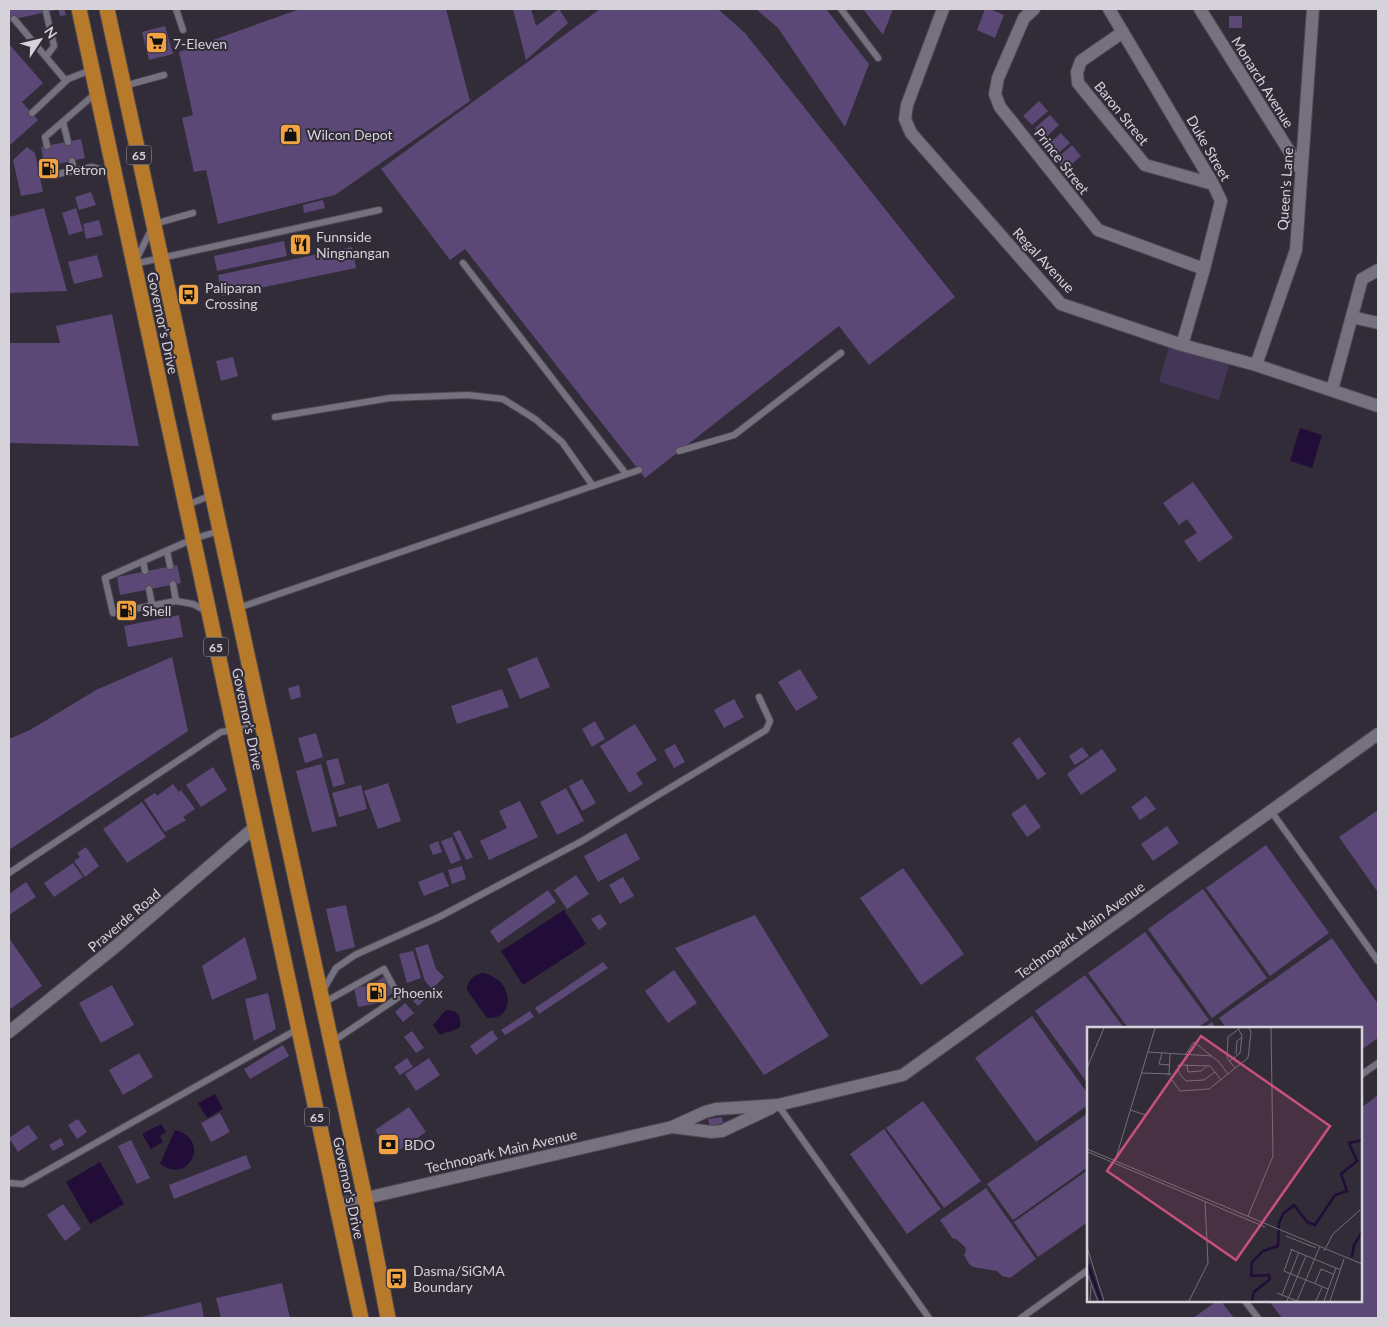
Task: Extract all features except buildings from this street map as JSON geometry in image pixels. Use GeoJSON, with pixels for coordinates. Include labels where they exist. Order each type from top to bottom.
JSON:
{"type":"FeatureCollection","features":[{"type":"Feature","properties":{"kind":"highway","name":"Governor's Drive"},"geometry":{"type":"LineString","coordinates":[[79,9],[361,1318]]}},
{"type":"Feature","properties":{"kind":"highway","name":"Governor's Drive"},"geometry":{"type":"LineString","coordinates":[[107,9],[365,1198],[388,1318]]}},
{"type":"Feature","properties":{"kind":"street","name":"Regal Avenue"},"geometry":{"type":"LineString","coordinates":[[944,9],[907,105],[905,119],[911,133],[1061,304],[1182,345],[1256,365],[1378,406]]}},
{"type":"Feature","properties":{"kind":"street"},"geometry":{"type":"LineString","coordinates":[[1019,13],[1034,9]]}},
{"type":"Feature","properties":{"kind":"street","name":"Duke Street"},"geometry":{"type":"LineString","coordinates":[[1109,9],[1213,184],[1221,202],[1182,345]]}},
{"type":"Feature","properties":{"kind":"street","name":"Monarch Avenue"},"geometry":{"type":"LineString","coordinates":[[1200,9],[1301,170]]}},
{"type":"Feature","properties":{"kind":"street","name":"Queen's Lane"},"geometry":{"type":"LineString","coordinates":[[1256,365],[1296,250],[1313,9]]}},
{"type":"Feature","properties":{"kind":"street","name":"Prince Street"},"geometry":{"type":"LineString","coordinates":[[1019,13],[998,78],[995,94],[1000,107],[1098,230],[1204,269]]}},
{"type":"Feature","properties":{"kind":"street","name":"Baron Street"},"geometry":{"type":"LineString","coordinates":[[1123,32],[1081,61],[1077,72],[1078,83],[1145,164],[1213,184]]}},
{"type":"Feature","properties":{"kind":"street"},"geometry":{"type":"LineString","coordinates":[[1332,390],[1362,279],[1378,270]]}},
{"type":"Feature","properties":{"kind":"street"},"geometry":{"type":"LineString","coordinates":[[1352,317],[1378,323]]}},
{"type":"Feature","properties":{"kind":"street","name":"Technopark Main Avenue"},"geometry":{"type":"LineString","coordinates":[[336,1205],[672,1127],[716,1109],[778,1105],[903,1076],[1378,734]]}},
{"type":"Feature","properties":{"kind":"street","name":"Praverde Road"},"geometry":{"type":"LineString","coordinates":[[9,1032],[115,947],[255,827]]}},
{"type":"Feature","properties":{"kind":"street","name":"Technopark Main Avenue"},"geometry":{"type":"LineString","coordinates":[[672,1127],[712,1132],[722,1131],[778,1105]]}},
{"type":"Feature","properties":{"kind":"lane"},"geometry":{"type":"LineString","coordinates":[[176,9],[183,30]]}},
{"type":"Feature","properties":{"kind":"lane"},"geometry":{"type":"LineString","coordinates":[[841,9],[878,58]]}},
{"type":"Feature","properties":{"kind":"lane"},"geometry":{"type":"LineString","coordinates":[[46,12],[54,46],[46,57]]}},
{"type":"Feature","properties":{"kind":"lane"},"geometry":{"type":"LineString","coordinates":[[14,19],[66,81]]}},
{"type":"Feature","properties":{"kind":"lane"},"geometry":{"type":"LineString","coordinates":[[32,112],[66,81],[92,70]]}},
{"type":"Feature","properties":{"kind":"lane"},"geometry":{"type":"LineString","coordinates":[[124,86],[164,75]]}},
{"type":"Feature","properties":{"kind":"lane"},"geometry":{"type":"LineString","coordinates":[[47,146],[45,137],[97,92]]}},
{"type":"Feature","properties":{"kind":"lane"},"geometry":{"type":"LineString","coordinates":[[63,122],[68,142]]}},
{"type":"Feature","properties":{"kind":"lane"},"geometry":{"type":"LineString","coordinates":[[72,161],[74,171]]}},
{"type":"Feature","properties":{"kind":"lane"},"geometry":{"type":"LineString","coordinates":[[51,166],[53,175],[92,167],[115,174]]}},
{"type":"Feature","properties":{"kind":"lane"},"geometry":{"type":"LineString","coordinates":[[134,264],[379,210]]}},
{"type":"Feature","properties":{"kind":"lane"},"geometry":{"type":"LineString","coordinates":[[134,264],[154,224],[193,213]]}},
{"type":"Feature","properties":{"kind":"lane"},"geometry":{"type":"LineString","coordinates":[[463,263],[626,474]]}},
{"type":"Feature","properties":{"kind":"lane"},"geometry":{"type":"LineString","coordinates":[[679,451],[734,435],[841,353]]}},
{"type":"Feature","properties":{"kind":"lane"},"geometry":{"type":"LineString","coordinates":[[275,416],[390,398],[468,394],[503,399],[534,419],[562,442],[593,486]]}},
{"type":"Feature","properties":{"kind":"lane"},"geometry":{"type":"LineString","coordinates":[[237,609],[639,470]]}},
{"type":"Feature","properties":{"kind":"lane"},"geometry":{"type":"LineString","coordinates":[[186,506],[212,495]]}},
{"type":"Feature","properties":{"kind":"lane"},"geometry":{"type":"LineString","coordinates":[[209,612],[193,604],[176,601],[113,613],[105,578],[193,539],[220,530]]}},
{"type":"Feature","properties":{"kind":"lane"},"geometry":{"type":"LineString","coordinates":[[166,551],[170,566]]}},
{"type":"Feature","properties":{"kind":"lane"},"geometry":{"type":"LineString","coordinates":[[143,561],[145,571]]}},
{"type":"Feature","properties":{"kind":"lane"},"geometry":{"type":"LineString","coordinates":[[173,584],[176,601]]}},
{"type":"Feature","properties":{"kind":"lane"},"geometry":{"type":"LineString","coordinates":[[149,589],[152,605]]}},
{"type":"Feature","properties":{"kind":"lane"},"geometry":{"type":"LineString","coordinates":[[322,999],[336,968],[355,955],[439,917],[582,841],[766,730],[770,721],[759,697]]}},
{"type":"Feature","properties":{"kind":"lane"},"geometry":{"type":"LineString","coordinates":[[9,873],[221,732],[262,724]]}},
{"type":"Feature","properties":{"kind":"lane"},"geometry":{"type":"LineString","coordinates":[[1271,811],[1378,961]]}},
{"type":"Feature","properties":{"kind":"lane"},"geometry":{"type":"LineString","coordinates":[[322,999],[384,969],[399,997],[331,1042]]}},
{"type":"Feature","properties":{"kind":"lane"},"geometry":{"type":"LineString","coordinates":[[9,1183],[23,1184],[298,1030]]}},
{"type":"Feature","properties":{"kind":"lane"},"geometry":{"type":"LineString","coordinates":[[1362,1074],[1378,1063]]}},
{"type":"Feature","properties":{"kind":"lane"},"geometry":{"type":"LineString","coordinates":[[778,1105],[929,1318]]}},
{"type":"Feature","properties":{"kind":"lane"},"geometry":{"type":"LineString","coordinates":[[1021,1318],[1087,1271]]}},
{"type":"Feature","properties":{"kind":"lane"},"geometry":{"type":"LineString","coordinates":[[1246,1302],[1258,1318]]}},
{"type":"Feature","properties":{"kind":"shaded area"},"geometry":{"type":"Polygon","coordinates":[[[1169,347],[1229,365],[1219,400],[1159,382],[1169,347]]]}},
{"type":"Feature","properties":{"kind":"shaded area"},"geometry":{"type":"Polygon","coordinates":[[[1300,428],[1322,435],[1312,468],[1290,461],[1300,428]]]}},
{"type":"Feature","properties":{"kind":"shaded area"},"geometry":{"type":"Polygon","coordinates":[[[564,910],[586,944],[523,985],[501,951],[564,910]]]}},
{"type":"Feature","properties":{"kind":"shaded area"},"geometry":{"type":"Polygon","coordinates":[[[482,973],[493,976],[506,990],[507,1006],[503,1013],[497,1017],[487,1018],[467,990],[471,979],[482,973]]]}},
{"type":"Feature","properties":{"kind":"shaded area"},"geometry":{"type":"Polygon","coordinates":[[[446,1010],[458,1014],[460,1027],[440,1035],[433,1025],[446,1010]]]}},
{"type":"Feature","properties":{"kind":"shaded area"},"geometry":{"type":"Polygon","coordinates":[[[215,1094],[223,1109],[207,1118],[198,1103],[215,1094]]]}},
{"type":"Feature","properties":{"kind":"shaded area"},"geometry":{"type":"Polygon","coordinates":[[[161,1124],[166,1132],[160,1136],[163,1142],[151,1149],[142,1134],[161,1124]]]}},
{"type":"Feature","properties":{"kind":"shaded area"},"geometry":{"type":"Polygon","coordinates":[[[175,1130],[186,1135],[192,1142],[194,1150],[192,1158],[187,1165],[180,1169],[171,1169],[160,1164],[175,1130]]]}},
{"type":"Feature","properties":{"kind":"shaded area"},"geometry":{"type":"Polygon","coordinates":[[[100,1162],[124,1204],[90,1224],[66,1182],[100,1162]]]}},
{"type":"Feature","properties":{"kind":"place","name":"7-Eleven"},"geometry":{"type":"Point","coordinates":[157,43]}},
{"type":"Feature","properties":{"kind":"place","name":"Wilcon Depot"},"geometry":{"type":"Point","coordinates":[291,134]}},
{"type":"Feature","properties":{"kind":"place","name":"Petron"},"geometry":{"type":"Point","coordinates":[49,169]}},
{"type":"Feature","properties":{"kind":"place","name":"Funnside Ningnangan"},"geometry":{"type":"Point","coordinates":[300,244]}},
{"type":"Feature","properties":{"kind":"place","name":"Paliparan Crossing"},"geometry":{"type":"Point","coordinates":[189,295]}},
{"type":"Feature","properties":{"kind":"place","name":"Shell"},"geometry":{"type":"Point","coordinates":[126,610]}},
{"type":"Feature","properties":{"kind":"place","name":"Phoenix"},"geometry":{"type":"Point","coordinates":[377,992]}},
{"type":"Feature","properties":{"kind":"place","name":"BDO"},"geometry":{"type":"Point","coordinates":[388,1144]}},
{"type":"Feature","properties":{"kind":"place","name":"Dasma/SiGMA Boundary"},"geometry":{"type":"Point","coordinates":[397,1278]}}]}
